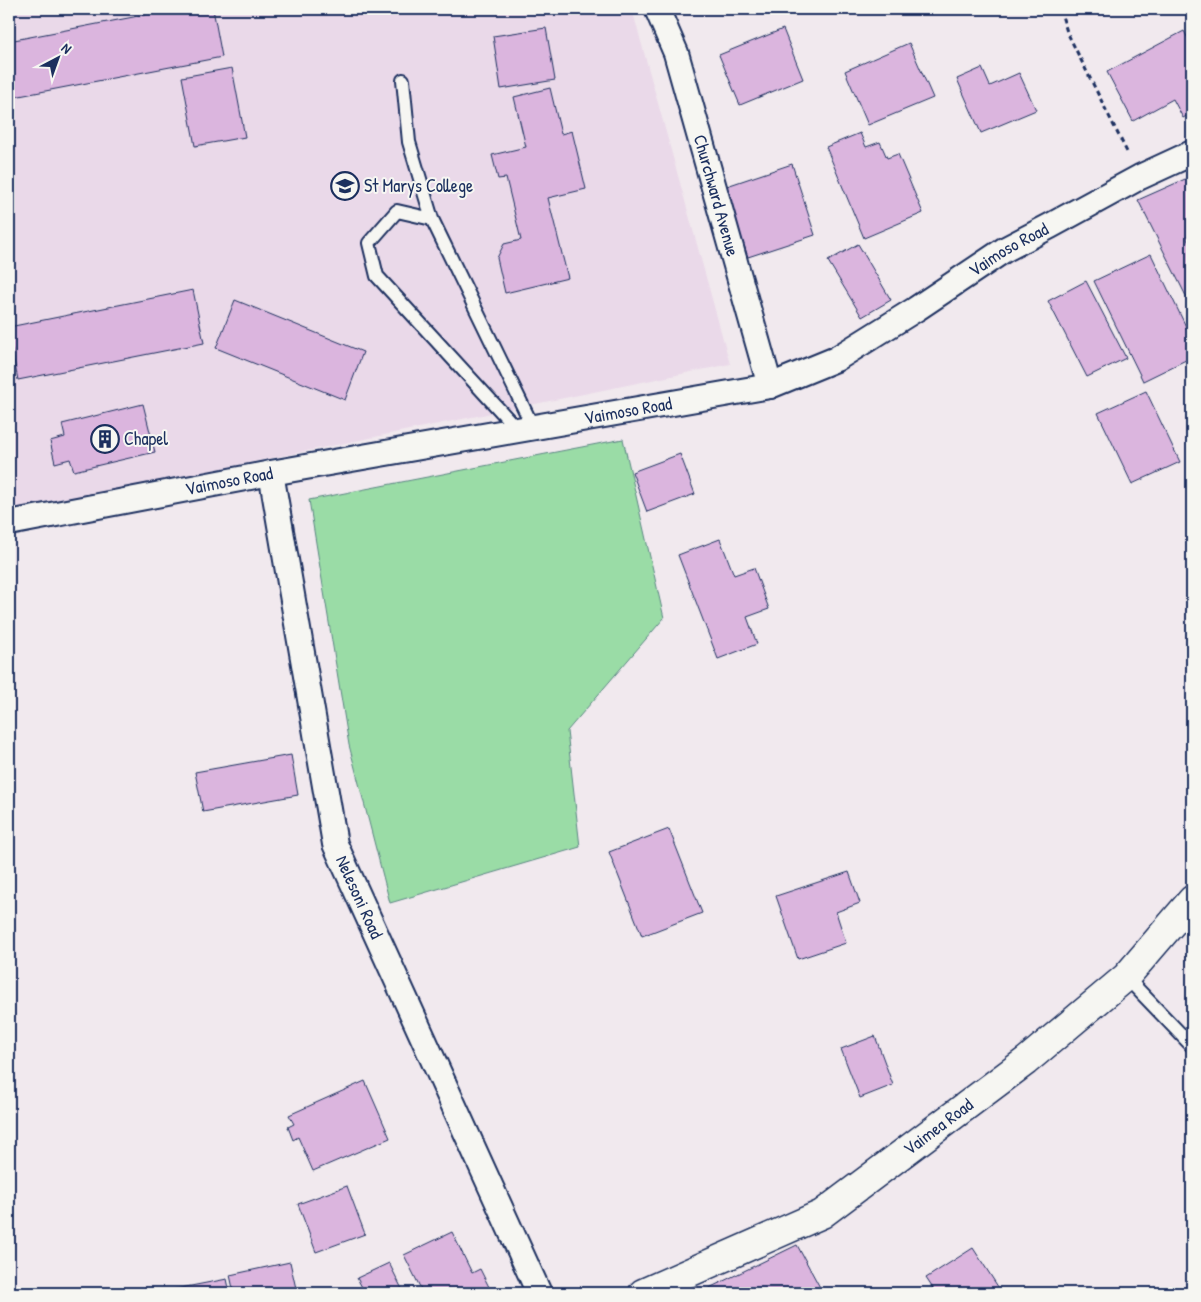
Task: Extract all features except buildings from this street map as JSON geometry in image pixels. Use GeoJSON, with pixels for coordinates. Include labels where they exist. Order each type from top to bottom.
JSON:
{"type":"FeatureCollection","features":[{"type":"Feature","properties":{"kind":"street","name":"Churchward Avenue"},"geometry":{"type":"LineString","coordinates":[[657,9],[676,53],[770,386]]}},
{"type":"Feature","properties":{"kind":"street","name":"Vaimoso Road"},"geometry":{"type":"LineString","coordinates":[[9,523],[271,472],[770,386],[836,359],[916,310],[1004,250],[1140,177],[1192,153]]}},
{"type":"Feature","properties":{"kind":"street","name":"Nelesoni Road"},"geometry":{"type":"LineString","coordinates":[[271,472],[335,844],[539,1293]]}},
{"type":"Feature","properties":{"kind":"street","name":"Vaimea Road"},"geometry":{"type":"LineString","coordinates":[[644,1293],[822,1214],[1026,1061],[1126,977],[1192,900]]}},
{"type":"Feature","properties":{"kind":"lane"},"geometry":{"type":"LineString","coordinates":[[403,80],[409,142],[432,219],[525,429]]}},
{"type":"Feature","properties":{"kind":"lane"},"geometry":{"type":"LineString","coordinates":[[432,219],[397,211],[369,243],[377,276],[525,429]]}},
{"type":"Feature","properties":{"kind":"lane"},"geometry":{"type":"LineString","coordinates":[[1126,977],[1192,1046]]}},
{"type":"Feature","properties":{"kind":"path"},"geometry":{"type":"LineString","coordinates":[[1060,9],[1067,32],[1140,177]]}},
{"type":"Feature","properties":{"kind":"shaded area","name":"St Marys College"},"geometry":{"type":"Polygon","coordinates":[[[9,9],[632,9],[730,364],[9,512],[9,9]]]}},
{"type":"Feature","properties":{"kind":"green space"},"geometry":{"type":"Polygon","coordinates":[[[623,439],[664,618],[567,731],[580,847],[390,903],[349,745],[309,500],[623,439]]]}},
{"type":"Feature","properties":{"kind":"place","name":"St Marys College"},"geometry":{"type":"Point","coordinates":[345,186]}},
{"type":"Feature","properties":{"kind":"place","name":"Chapel"},"geometry":{"type":"Point","coordinates":[105,439]}}]}
